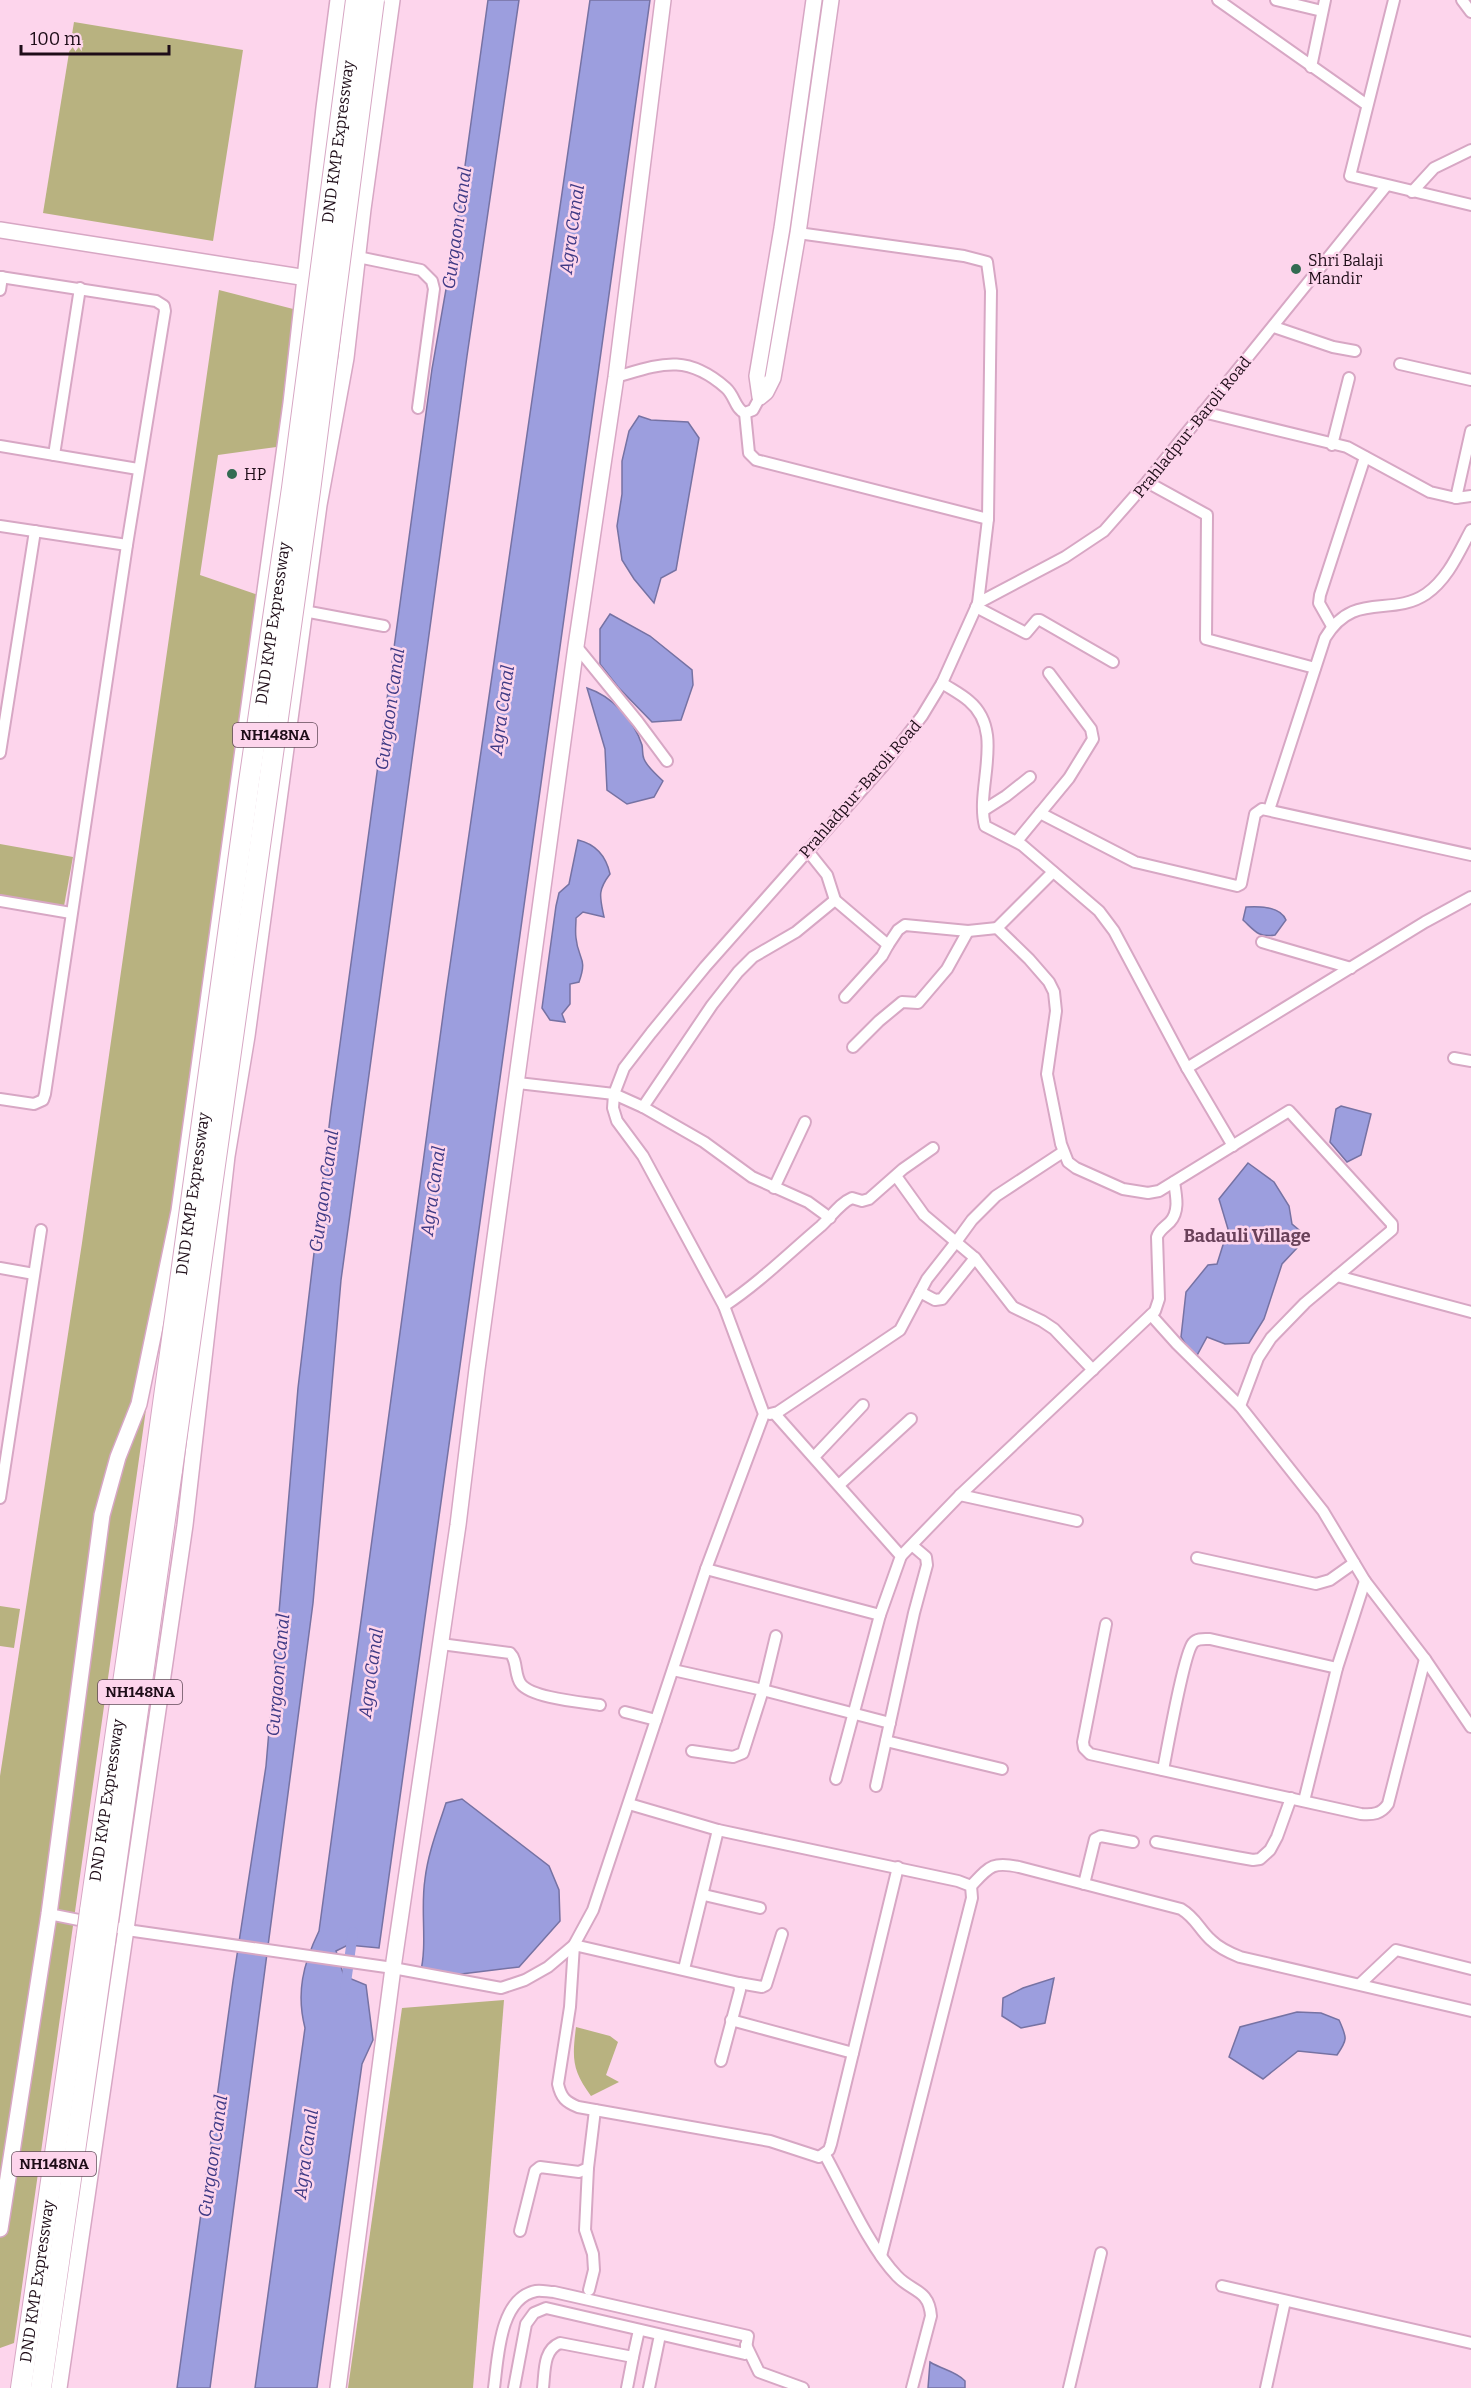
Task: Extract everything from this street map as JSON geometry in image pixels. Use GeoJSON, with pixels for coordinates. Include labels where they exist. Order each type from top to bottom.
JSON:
{"type":"FeatureCollection","features":[{"type":"Feature","properties":{"kind":"highway","name":"DND KMP Expressway"},"geometry":{"type":"LineString","coordinates":[[163,1469],[242,829],[294,476],[356,0]]}},
{"type":"Feature","properties":{"kind":"highway","name":"DND KMP Expressway"},"geometry":{"type":"LineString","coordinates":[[41,2388],[105,1942],[100,1912],[163,1469],[310,491],[374,0]]}},
{"type":"Feature","properties":{"kind":"highway","name":"DND KMP Expressway"},"geometry":{"type":"LineString","coordinates":[[21,2388],[86,1941],[100,1912]]}},
{"type":"Feature","properties":{"kind":"street"},"geometry":{"type":"LineString","coordinates":[[0,2229],[49,1914],[102,1515],[118,1457],[139,1404],[179,1211],[267,587],[306,282],[322,120],[338,0]]}},
{"type":"Feature","properties":{"kind":"street"},"geometry":{"type":"LineString","coordinates":[[58,2388],[130,1930],[185,1524],[227,1156],[247,1036],[318,505],[346,358],[392,0]]}},
{"type":"Feature","properties":{"kind":"street"},"geometry":{"type":"LineString","coordinates":[[338,2388],[390,1967],[441,1644],[576,646],[616,376],[663,0]]}},
{"type":"Feature","properties":{"kind":"street"},"geometry":{"type":"LineString","coordinates":[[760,397],[758,376],[784,216],[814,0]]}},
{"type":"Feature","properties":{"kind":"street"},"geometry":{"type":"LineString","coordinates":[[616,376],[655,365],[680,364],[694,368],[718,381],[728,390],[740,411],[745,413],[753,410],[760,397],[770,387],[798,233],[831,0]]}},
{"type":"Feature","properties":{"kind":"street"},"geometry":{"type":"LineString","coordinates":[[1218,0],[1367,105]]}},
{"type":"Feature","properties":{"kind":"street"},"geometry":{"type":"LineString","coordinates":[[1276,0],[1324,6],[1311,67]]}},
{"type":"Feature","properties":{"kind":"street"},"geometry":{"type":"LineString","coordinates":[[1394,0],[1350,176],[1471,205]]}},
{"type":"Feature","properties":{"kind":"street"},"geometry":{"type":"LineString","coordinates":[[1462,0],[1471,12]]}},
{"type":"Feature","properties":{"kind":"street"},"geometry":{"type":"LineString","coordinates":[[1412,192],[1434,168],[1471,150]]}},
{"type":"Feature","properties":{"kind":"street","name":"Prahladpur-Baroli Road"},"geometry":{"type":"LineString","coordinates":[[614,1094],[624,1068],[651,1033],[705,967],[884,765],[922,716],[942,683],[977,605],[1065,557],[1104,531],[1274,327],[1386,186]]}},
{"type":"Feature","properties":{"kind":"street"},"geometry":{"type":"LineString","coordinates":[[0,230],[354,290]]}},
{"type":"Feature","properties":{"kind":"street"},"geometry":{"type":"LineString","coordinates":[[798,233],[964,256],[987,262],[991,291],[988,519],[977,605],[1026,633],[1037,620],[1040,620],[1113,662]]}},
{"type":"Feature","properties":{"kind":"street"},"geometry":{"type":"LineString","coordinates":[[0,237],[306,282]]}},
{"type":"Feature","properties":{"kind":"street"},"geometry":{"type":"LineString","coordinates":[[358,257],[421,270],[432,281],[434,290],[418,408]]}},
{"type":"Feature","properties":{"kind":"street"},"geometry":{"type":"LineString","coordinates":[[0,290],[1,277],[156,302],[164,306],[165,310],[138,469],[43,1100],[34,1104],[0,1099]]}},
{"type":"Feature","properties":{"kind":"street"},"geometry":{"type":"LineString","coordinates":[[54,455],[80,288]]}},
{"type":"Feature","properties":{"kind":"street"},"geometry":{"type":"LineString","coordinates":[[1274,327],[1334,347],[1355,351]]}},
{"type":"Feature","properties":{"kind":"street"},"geometry":{"type":"LineString","coordinates":[[1400,364],[1471,380]]}},
{"type":"Feature","properties":{"kind":"street"},"geometry":{"type":"LineString","coordinates":[[1332,445],[1349,378]]}},
{"type":"Feature","properties":{"kind":"street"},"geometry":{"type":"LineString","coordinates":[[1203,412],[1347,447],[1430,492],[1456,498],[1471,496]]}},
{"type":"Feature","properties":{"kind":"street"},"geometry":{"type":"LineString","coordinates":[[745,413],[749,453],[756,460],[988,519]]}},
{"type":"Feature","properties":{"kind":"street"},"geometry":{"type":"LineString","coordinates":[[1456,498],[1471,431]]}},
{"type":"Feature","properties":{"kind":"street"},"geometry":{"type":"LineString","coordinates":[[0,446],[138,469]]}},
{"type":"Feature","properties":{"kind":"street"},"geometry":{"type":"LineString","coordinates":[[1332,626],[1319,603],[1320,595],[1365,457]]}},
{"type":"Feature","properties":{"kind":"street"},"geometry":{"type":"LineString","coordinates":[[1147,482],[1207,516],[1206,639],[1315,668]]}},
{"type":"Feature","properties":{"kind":"street"},"geometry":{"type":"LineString","coordinates":[[0,526],[127,544]]}},
{"type":"Feature","properties":{"kind":"street"},"geometry":{"type":"LineString","coordinates":[[1269,810],[1324,638],[1332,626],[1360,608],[1409,603],[1426,594],[1447,573],[1471,530]]}},
{"type":"Feature","properties":{"kind":"street"},"geometry":{"type":"LineString","coordinates":[[0,753],[35,531]]}},
{"type":"Feature","properties":{"kind":"street"},"geometry":{"type":"LineString","coordinates":[[304,610],[384,626]]}},
{"type":"Feature","properties":{"kind":"street"},"geometry":{"type":"LineString","coordinates":[[576,646],[668,761]]}},
{"type":"Feature","properties":{"kind":"street"},"geometry":{"type":"LineString","coordinates":[[1017,841],[1069,778],[1093,739],[1091,729],[1049,673]]}},
{"type":"Feature","properties":{"kind":"street"},"geometry":{"type":"LineString","coordinates":[[942,683],[968,699],[984,724],[988,746],[983,790],[985,826],[1017,841],[1099,911],[1114,930],[1187,1068],[1233,1146]]}},
{"type":"Feature","properties":{"kind":"street"},"geometry":{"type":"LineString","coordinates":[[984,810],[1029,777]]}},
{"type":"Feature","properties":{"kind":"street"},"geometry":{"type":"LineString","coordinates":[[1040,813],[1135,862],[1237,886],[1241,884],[1255,814],[1262,809],[1471,855]]}},
{"type":"Feature","properties":{"kind":"street"},"geometry":{"type":"LineString","coordinates":[[807,850],[826,875],[835,900],[888,945]]}},
{"type":"Feature","properties":{"kind":"street"},"geometry":{"type":"LineString","coordinates":[[845,997],[872,967],[898,930],[905,925],[968,931],[996,928],[1053,872]]}},
{"type":"Feature","properties":{"kind":"street"},"geometry":{"type":"LineString","coordinates":[[1187,1068],[1425,922],[1471,897]]}},
{"type":"Feature","properties":{"kind":"street"},"geometry":{"type":"LineString","coordinates":[[643,1107],[712,1005],[738,972],[753,957],[796,932],[835,900]]}},
{"type":"Feature","properties":{"kind":"street"},"geometry":{"type":"LineString","coordinates":[[0,902],[71,913]]}},
{"type":"Feature","properties":{"kind":"street"},"geometry":{"type":"LineString","coordinates":[[996,928],[1029,959],[1049,982],[1054,992],[1056,1011],[1047,1074],[1063,1152],[1068,1162],[1076,1168],[1123,1189],[1148,1193],[1159,1191],[1290,1112],[1392,1224],[1392,1230],[1305,1303],[1270,1338],[1258,1358],[1240,1406]]}},
{"type":"Feature","properties":{"kind":"street"},"geometry":{"type":"LineString","coordinates":[[853,1047],[902,1002],[918,1003],[947,969],[968,931]]}},
{"type":"Feature","properties":{"kind":"street"},"geometry":{"type":"LineString","coordinates":[[1262,942],[1351,968]]}},
{"type":"Feature","properties":{"kind":"street"},"geometry":{"type":"LineString","coordinates":[[1454,1058],[1471,1061]]}},
{"type":"Feature","properties":{"kind":"street"},"geometry":{"type":"LineString","coordinates":[[518,1083],[614,1094],[643,1107],[704,1142],[740,1170],[774,1188],[808,1202],[830,1218]]}},
{"type":"Feature","properties":{"kind":"street"},"geometry":{"type":"LineString","coordinates":[[614,1094],[613,1108],[617,1121],[644,1156],[723,1306],[770,1414],[814,1457],[901,1556]]}},
{"type":"Feature","properties":{"kind":"street"},"geometry":{"type":"LineString","coordinates":[[774,1188],[805,1122]]}},
{"type":"Feature","properties":{"kind":"street"},"geometry":{"type":"LineString","coordinates":[[723,1306],[744,1293],[830,1218],[848,1199],[869,1199],[933,1148]]}},
{"type":"Feature","properties":{"kind":"street"},"geometry":{"type":"LineString","coordinates":[[49,1914],[130,1930],[390,1967],[501,1988],[525,1980],[548,1967],[574,1945],[593,1910],[706,1569],[770,1414],[896,1334],[904,1325],[934,1268],[972,1220],[996,1196],[1063,1152]]}},
{"type":"Feature","properties":{"kind":"street"},"geometry":{"type":"LineString","coordinates":[[896,1176],[924,1215],[975,1258],[1013,1306],[1054,1329],[1093,1370]]}},
{"type":"Feature","properties":{"kind":"street"},"geometry":{"type":"LineString","coordinates":[[836,1779],[880,1615],[901,1556],[960,1495],[1155,1311],[1159,1299],[1157,1237],[1176,1213],[1174,1182]]}},
{"type":"Feature","properties":{"kind":"street"},"geometry":{"type":"LineString","coordinates":[[0,1492],[40,1230]]}},
{"type":"Feature","properties":{"kind":"street"},"geometry":{"type":"LineString","coordinates":[[920,1292],[940,1300],[975,1258]]}},
{"type":"Feature","properties":{"kind":"street"},"geometry":{"type":"LineString","coordinates":[[0,1268],[34,1274]]}},
{"type":"Feature","properties":{"kind":"street"},"geometry":{"type":"LineString","coordinates":[[1337,1276],[1471,1312]]}},
{"type":"Feature","properties":{"kind":"street"},"geometry":{"type":"LineString","coordinates":[[1151,1315],[1240,1406],[1323,1510],[1365,1581],[1425,1659],[1471,1727]]}},
{"type":"Feature","properties":{"kind":"street"},"geometry":{"type":"LineString","coordinates":[[814,1457],[863,1405]]}},
{"type":"Feature","properties":{"kind":"street"},"geometry":{"type":"LineString","coordinates":[[838,1485],[911,1419]]}},
{"type":"Feature","properties":{"kind":"street"},"geometry":{"type":"LineString","coordinates":[[960,1495],[1077,1521]]}},
{"type":"Feature","properties":{"kind":"street"},"geometry":{"type":"LineString","coordinates":[[876,1786],[928,1562],[926,1557],[913,1546]]}},
{"type":"Feature","properties":{"kind":"street"},"geometry":{"type":"LineString","coordinates":[[1197,1557],[1316,1584],[1330,1580],[1354,1563]]}},
{"type":"Feature","properties":{"kind":"street"},"geometry":{"type":"LineString","coordinates":[[706,1569],[880,1615]]}},
{"type":"Feature","properties":{"kind":"street"},"geometry":{"type":"LineString","coordinates":[[1304,1802],[1337,1668],[1365,1581]]}},
{"type":"Feature","properties":{"kind":"street"},"geometry":{"type":"LineString","coordinates":[[1106,1624],[1083,1742],[1084,1748],[1096,1756],[1361,1814],[1376,1815],[1388,1804],[1425,1659]]}},
{"type":"Feature","properties":{"kind":"street"},"geometry":{"type":"LineString","coordinates":[[692,1751],[733,1757],[743,1753],[763,1690],[776,1636]]}},
{"type":"Feature","properties":{"kind":"street"},"geometry":{"type":"LineString","coordinates":[[1162,1770],[1186,1660],[1193,1643],[1200,1639],[1210,1639],[1337,1668]]}},
{"type":"Feature","properties":{"kind":"street"},"geometry":{"type":"LineString","coordinates":[[441,1644],[510,1653],[514,1657],[519,1680],[529,1691],[600,1705]]}},
{"type":"Feature","properties":{"kind":"street"},"geometry":{"type":"LineString","coordinates":[[673,1670],[763,1690],[890,1723]]}},
{"type":"Feature","properties":{"kind":"street"},"geometry":{"type":"LineString","coordinates":[[625,1712],[656,1720]]}},
{"type":"Feature","properties":{"kind":"street"},"geometry":{"type":"LineString","coordinates":[[886,1741],[1002,1769]]}},
{"type":"Feature","properties":{"kind":"street"},"geometry":{"type":"LineString","coordinates":[[1156,1842],[1253,1860],[1260,1859],[1270,1850],[1277,1837],[1291,1798]]}},
{"type":"Feature","properties":{"kind":"street"},"geometry":{"type":"LineString","coordinates":[[629,1804],[718,1830],[958,1881],[971,1886]]}},
{"type":"Feature","properties":{"kind":"street"},"geometry":{"type":"LineString","coordinates":[[684,1969],[704,1895],[718,1830]]}},
{"type":"Feature","properties":{"kind":"street"},"geometry":{"type":"LineString","coordinates":[[1084,1884],[1095,1839],[1101,1836],[1132,1842]]}},
{"type":"Feature","properties":{"kind":"street"},"geometry":{"type":"LineString","coordinates":[[881,2256],[972,1898],[971,1886],[991,1866],[1004,1864],[1181,1909],[1199,1923],[1210,1940],[1240,1957],[1471,2011]]}},
{"type":"Feature","properties":{"kind":"street"},"geometry":{"type":"LineString","coordinates":[[574,1945],[570,2007],[558,2084],[560,2094],[566,2102],[578,2107],[770,2141],[819,2157],[825,2155],[831,2144],[898,1868]]}},
{"type":"Feature","properties":{"kind":"street"},"geometry":{"type":"LineString","coordinates":[[704,1895],[760,1908]]}},
{"type":"Feature","properties":{"kind":"street"},"geometry":{"type":"LineString","coordinates":[[574,1945],[762,1987],[766,1985],[782,1934]]}},
{"type":"Feature","properties":{"kind":"street"},"geometry":{"type":"LineString","coordinates":[[1360,1984],[1396,1950],[1471,1969]]}},
{"type":"Feature","properties":{"kind":"street"},"geometry":{"type":"LineString","coordinates":[[721,2061],[740,1990],[739,1983]]}},
{"type":"Feature","properties":{"kind":"street"},"geometry":{"type":"LineString","coordinates":[[731,2020],[853,2053]]}},
{"type":"Feature","properties":{"kind":"street"},"geometry":{"type":"LineString","coordinates":[[589,2290],[594,2263],[585,2230],[588,2168],[595,2110]]}},
{"type":"Feature","properties":{"kind":"street"},"geometry":{"type":"LineString","coordinates":[[825,2155],[881,2256],[898,2277],[917,2289],[926,2297],[930,2305],[931,2316],[912,2388]]}},
{"type":"Feature","properties":{"kind":"street"},"geometry":{"type":"LineString","coordinates":[[520,2231],[535,2171],[540,2167],[579,2172],[588,2168]]}},
{"type":"Feature","properties":{"kind":"street"},"geometry":{"type":"LineString","coordinates":[[1069,2388],[1101,2253]]}},
{"type":"Feature","properties":{"kind":"street"},"geometry":{"type":"LineString","coordinates":[[1222,2286],[1471,2343]]}},
{"type":"Feature","properties":{"kind":"street"},"geometry":{"type":"LineString","coordinates":[[494,2388],[503,2328],[511,2310],[521,2298],[535,2291],[554,2292],[746,2345],[759,2372],[803,2388]]}},
{"type":"Feature","properties":{"kind":"street"},"geometry":{"type":"LineString","coordinates":[[521,2298],[534,2313]]}},
{"type":"Feature","properties":{"kind":"street"},"geometry":{"type":"LineString","coordinates":[[1266,2388],[1285,2301]]}},
{"type":"Feature","properties":{"kind":"street"},"geometry":{"type":"LineString","coordinates":[[514,2388],[520,2345],[526,2324],[534,2313],[546,2308],[660,2335],[746,2345]]}},
{"type":"Feature","properties":{"kind":"street"},"geometry":{"type":"LineString","coordinates":[[627,2388],[639,2330]]}},
{"type":"Feature","properties":{"kind":"street"},"geometry":{"type":"LineString","coordinates":[[649,2388],[660,2335]]}},
{"type":"Feature","properties":{"kind":"street"},"geometry":{"type":"LineString","coordinates":[[543,2388],[548,2352],[560,2343],[633,2357]]}},
{"type":"Feature","properties":{"kind":"shaded area"},"geometry":{"type":"Polygon","coordinates":[[[74,22],[243,50],[213,241],[43,213],[74,22]]]}},
{"type":"Feature","properties":{"kind":"shaded area"},"geometry":{"type":"Polygon","coordinates":[[[219,290],[305,312],[284,446],[218,455],[200,575],[261,596],[14,2343],[0,2348],[0,1776],[82,1243],[219,290]]]}},
{"type":"Feature","properties":{"kind":"shaded area"},"geometry":{"type":"Polygon","coordinates":[[[0,844],[73,857],[64,906],[0,895],[0,844]]]}},
{"type":"Feature","properties":{"kind":"shaded area"},"geometry":{"type":"Polygon","coordinates":[[[0,1606],[20,1609],[14,1648],[0,1646],[0,1606]]]}},
{"type":"Feature","properties":{"kind":"shaded area"},"geometry":{"type":"Polygon","coordinates":[[[504,2000],[473,2388],[348,2388],[402,2008],[504,2000]]]}},
{"type":"Feature","properties":{"kind":"shaded area"},"geometry":{"type":"Polygon","coordinates":[[[576,2027],[610,2036],[618,2042],[606,2075],[619,2082],[591,2096],[580,2079],[575,2064],[576,2027]]]}},
{"type":"Feature","properties":{"kind":"water","name":"Gurgaon Canal"},"geometry":{"type":"Polygon","coordinates":[[[488,0],[519,0],[467,356],[341,1280],[313,1603],[210,2388],[177,2388],[233,1981],[266,1766],[298,1388],[331,1110],[432,369],[455,238],[488,0]]]}},
{"type":"Feature","properties":{"kind":"water"},"geometry":{"type":"Polygon","coordinates":[[[590,0],[650,0],[379,1948],[348,1945],[336,1951],[344,1976],[366,1985],[373,2040],[362,2064],[317,2388],[255,2388],[305,2028],[301,1991],[305,1967],[319,1931],[446,993],[590,0]]]}},
{"type":"Feature","properties":{"kind":"water"},"geometry":{"type":"Polygon","coordinates":[[[639,416],[651,420],[688,422],[699,438],[676,570],[661,578],[654,603],[622,560],[617,526],[622,494],[622,461],[629,431],[639,416]]]}},
{"type":"Feature","properties":{"kind":"water"},"geometry":{"type":"Polygon","coordinates":[[[610,614],[650,636],[692,670],[693,685],[681,720],[652,722],[618,687],[600,664],[600,629],[610,614]]]}},
{"type":"Feature","properties":{"kind":"water"},"geometry":{"type":"Polygon","coordinates":[[[587,688],[613,703],[634,727],[642,745],[645,762],[663,781],[654,797],[627,804],[607,790],[605,749],[587,688]]]}},
{"type":"Feature","properties":{"kind":"water"},"geometry":{"type":"Polygon","coordinates":[[[578,840],[590,844],[599,852],[610,874],[601,890],[604,917],[583,912],[576,918],[576,938],[583,968],[579,982],[570,984],[570,1004],[562,1014],[565,1022],[550,1020],[542,1008],[556,906],[559,893],[569,884],[578,840]]]}},
{"type":"Feature","properties":{"kind":"water"},"geometry":{"type":"Polygon","coordinates":[[[1246,907],[1274,909],[1286,920],[1275,935],[1260,934],[1243,920],[1246,907]]]}},
{"type":"Feature","properties":{"kind":"water"},"geometry":{"type":"Polygon","coordinates":[[[1341,1106],[1371,1114],[1361,1155],[1347,1162],[1330,1142],[1336,1109],[1341,1106]]]}},
{"type":"Feature","properties":{"kind":"water"},"geometry":{"type":"Polygon","coordinates":[[[1248,1163],[1274,1182],[1289,1206],[1292,1224],[1305,1235],[1296,1242],[1297,1248],[1282,1264],[1264,1319],[1249,1343],[1225,1344],[1207,1337],[1195,1359],[1181,1337],[1186,1292],[1208,1265],[1217,1264],[1228,1229],[1219,1199],[1248,1163]]]}},
{"type":"Feature","properties":{"kind":"water"},"geometry":{"type":"Polygon","coordinates":[[[462,1799],[549,1866],[559,1890],[560,1921],[519,1967],[445,1976],[420,1975],[423,1951],[424,1891],[428,1860],[446,1803],[462,1799]]]}},
{"type":"Feature","properties":{"kind":"water"},"geometry":{"type":"Polygon","coordinates":[[[1054,1978],[1045,2023],[1021,2028],[1002,2016],[1003,1998],[1023,1988],[1054,1978]]]}},
{"type":"Feature","properties":{"kind":"water"},"geometry":{"type":"Polygon","coordinates":[[[1297,2012],[1321,2013],[1339,2020],[1345,2038],[1337,2055],[1298,2051],[1263,2079],[1229,2057],[1240,2027],[1297,2012]]]}},
{"type":"Feature","properties":{"kind":"water"},"geometry":{"type":"Polygon","coordinates":[[[930,2362],[961,2378],[965,2381],[965,2388],[928,2388],[930,2362]]]}},
{"type":"Feature","properties":{"kind":"waterway","name":"Agra Canal"},"geometry":{"type":"LineString","coordinates":[[345,1990],[353,1932]]}},
{"type":"Feature","properties":{"kind":"place","name":"Shri Balaji Mandir"},"geometry":{"type":"Point","coordinates":[1296,269]}},
{"type":"Feature","properties":{"kind":"place","name":"HP"},"geometry":{"type":"Point","coordinates":[232,474]}},
{"type":"Feature","properties":{"kind":"district","name":"Badauli Village"},"geometry":{"type":"Point","coordinates":[1247,1236]}}]}
